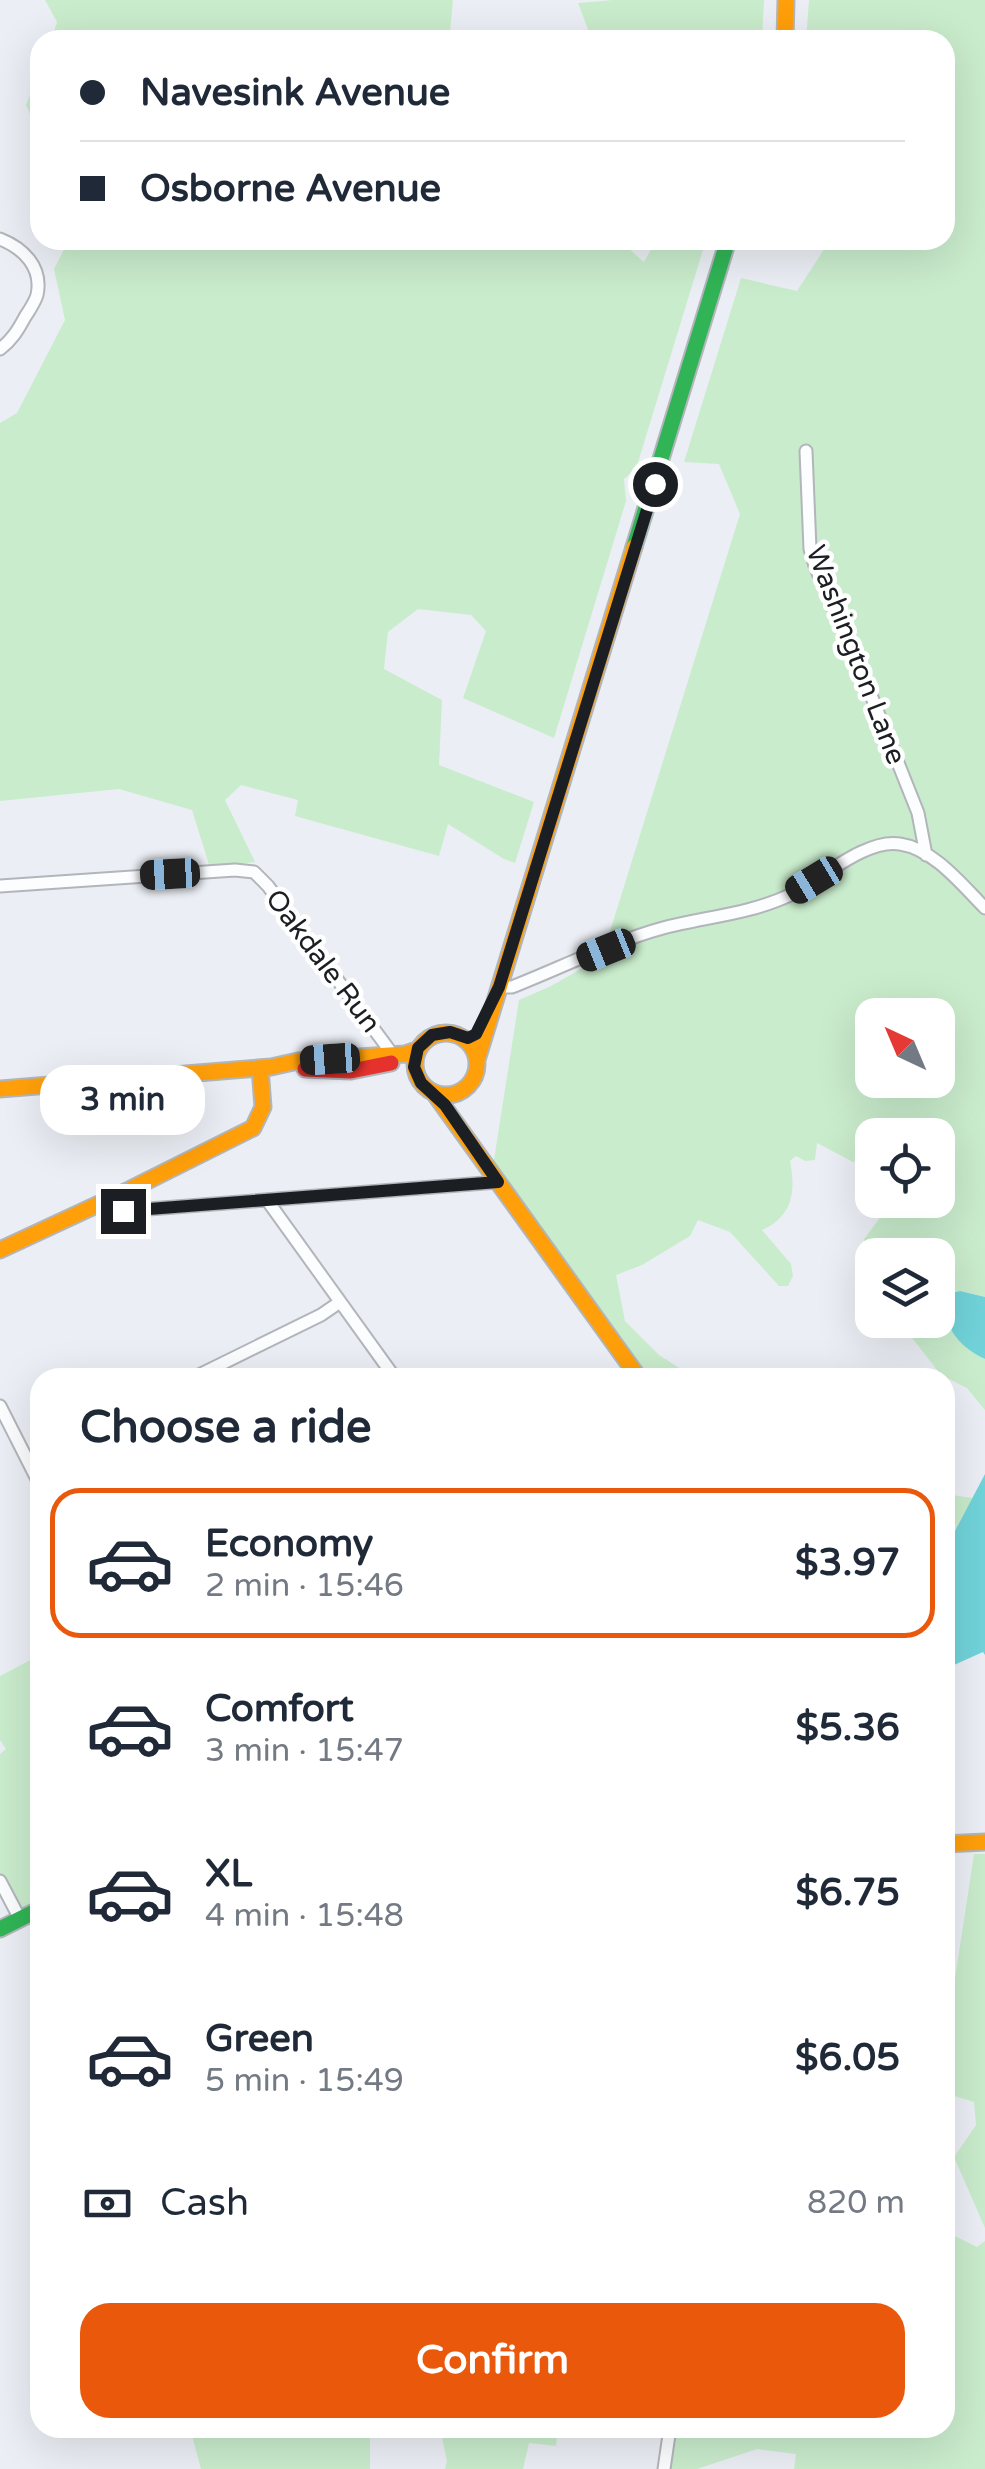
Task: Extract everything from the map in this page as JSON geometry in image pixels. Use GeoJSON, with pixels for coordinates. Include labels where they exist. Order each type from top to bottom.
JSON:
{"type":"FeatureCollection","features":[{"type":"Feature","properties":{"kind":"main road"},"geometry":{"type":"LineString","coordinates":[[786,0],[786,30]]}},
{"type":"Feature","properties":{"kind":"main road"},"geometry":{"type":"LineString","coordinates":[[475,1151],[463,1110],[725,250]]}},
{"type":"Feature","properties":{"kind":"main road"},"geometry":{"type":"LineString","coordinates":[[463,1038],[478,1032],[499,987]]}},
{"type":"Feature","properties":{"kind":"main road"},"geometry":{"type":"LineString","coordinates":[[415,1070],[417,1050],[437,1033],[450,1032],[463,1038],[472,1046],[477,1060]]}},
{"type":"Feature","properties":{"kind":"main road"},"geometry":{"type":"LineString","coordinates":[[0,1089],[417,1050]]}},
{"type":"Feature","properties":{"kind":"main road"},"geometry":{"type":"LineString","coordinates":[[266,1067],[351,1070],[397,1062],[415,1070],[421,1083],[449,1111],[632,1368]]}},
{"type":"Feature","properties":{"kind":"main road"},"geometry":{"type":"LineString","coordinates":[[0,1250],[253,1128],[262,1118],[266,1067]]}},
{"type":"Feature","properties":{"kind":"main road"},"geometry":{"type":"LineString","coordinates":[[434,1093],[455,1094],[470,1085]]}},
{"type":"Feature","properties":{"kind":"main road"},"geometry":{"type":"LineString","coordinates":[[955,1844],[985,1842]]}},
{"type":"Feature","properties":{"kind":"main road"},"geometry":{"type":"LineString","coordinates":[[0,1929],[30,1914]]}},
{"type":"Feature","properties":{"kind":"street"},"geometry":{"type":"LineString","coordinates":[[0,239],[27,255],[36,271],[37,296],[12,340],[0,349]]}},
{"type":"Feature","properties":{"kind":"street","name":"Washington Lane"},"geometry":{"type":"LineString","coordinates":[[806,450],[810,549],[918,812],[926,855]]}},
{"type":"Feature","properties":{"kind":"street"},"geometry":{"type":"LineString","coordinates":[[499,987],[512,987],[662,928],[766,905],[877,846],[896,843],[913,847],[985,908]]}},
{"type":"Feature","properties":{"kind":"street","name":"Oakdale Run"},"geometry":{"type":"LineString","coordinates":[[0,886],[249,870],[268,886],[393,1055]]}},
{"type":"Feature","properties":{"kind":"street"},"geometry":{"type":"LineString","coordinates":[[92,1207],[123,1211],[498,1182]]}},
{"type":"Feature","properties":{"kind":"street"},"geometry":{"type":"LineString","coordinates":[[268,1200],[388,1368]]}},
{"type":"Feature","properties":{"kind":"street"},"geometry":{"type":"LineString","coordinates":[[213,1368],[340,1302]]}},
{"type":"Feature","properties":{"kind":"street"},"geometry":{"type":"LineString","coordinates":[[0,1406],[30,1464]]}},
{"type":"Feature","properties":{"kind":"street"},"geometry":{"type":"LineString","coordinates":[[26,1456],[30,1455]]}},
{"type":"Feature","properties":{"kind":"street"},"geometry":{"type":"LineString","coordinates":[[0,1881],[20,1919]]}},
{"type":"Feature","properties":{"kind":"street"},"geometry":{"type":"LineString","coordinates":[[664,2469],[669,2438]]}},
{"type":"Feature","properties":{"kind":"green space"},"geometry":{"type":"Polygon","coordinates":[[[45,0],[453,0],[450,30],[54,30],[57,22],[45,0]]]}},
{"type":"Feature","properties":{"kind":"green space"},"geometry":{"type":"Polygon","coordinates":[[[764,0],[762,30],[588,30],[578,3],[764,0]]]}},
{"type":"Feature","properties":{"kind":"green space"},"geometry":{"type":"Polygon","coordinates":[[[809,0],[985,0],[985,1297],[955,1292],[955,1238],[865,1238],[880,1218],[955,1218],[955,1118],[855,1118],[855,1162],[817,1143],[815,1160],[805,1161],[796,1156],[790,1161],[790,1202],[780,1218],[762,1230],[791,1264],[793,1276],[788,1286],[779,1286],[730,1232],[698,1220],[690,1236],[642,1265],[616,1275],[625,1321],[659,1355],[679,1368],[640,1368],[493,1166],[519,1000],[602,957],[740,514],[719,464],[684,462],[741,278],[797,291],[824,250],[955,250],[955,30],[807,30],[809,0]]]}},
{"type":"Feature","properties":{"kind":"green space"},"geometry":{"type":"Polygon","coordinates":[[[64,250],[630,250],[644,262],[651,250],[703,250],[636,469],[624,479],[626,501],[554,738],[463,698],[486,631],[471,615],[418,609],[388,632],[384,669],[442,700],[439,765],[534,802],[515,863],[448,824],[439,856],[295,816],[298,800],[241,785],[225,800],[255,862],[210,868],[192,810],[119,789],[0,801],[0,423],[17,413],[65,320],[54,269],[64,250]]]}},
{"type":"Feature","properties":{"kind":"green space"},"geometry":{"type":"Polygon","coordinates":[[[955,1334],[967,1348],[985,1359],[985,1410],[967,1388],[955,1382],[955,1368],[936,1368],[912,1338],[955,1338],[955,1334]]]}},
{"type":"Feature","properties":{"kind":"green space"},"geometry":{"type":"Polygon","coordinates":[[[955,1495],[973,1498],[955,1531],[955,1495]]]}},
{"type":"Feature","properties":{"kind":"green space"},"geometry":{"type":"Polygon","coordinates":[[[30,1660],[30,1915],[23,1918],[0,1875],[0,1754],[6,1749],[0,1740],[0,1676],[30,1660]]]}},
{"type":"Feature","properties":{"kind":"green space"},"geometry":{"type":"Polygon","coordinates":[[[974,1854],[985,1854],[985,2228],[955,2159],[976,2125],[974,2102],[955,2096],[955,1978],[974,1854]]]}},
{"type":"Feature","properties":{"kind":"green space"},"geometry":{"type":"Polygon","coordinates":[[[955,2236],[977,2247],[985,2241],[985,2469],[794,2469],[796,2454],[757,2449],[697,2469],[665,2469],[670,2438],[955,2438],[955,2236]]]}},
{"type":"Feature","properties":{"kind":"green space"},"geometry":{"type":"Polygon","coordinates":[[[193,2438],[370,2438],[370,2469],[201,2469],[193,2438]]]}},
{"type":"Feature","properties":{"kind":"green space"},"geometry":{"type":"Polygon","coordinates":[[[442,2438],[557,2438],[556,2446],[529,2443],[523,2469],[445,2469],[442,2438]]]}},
{"type":"Feature","properties":{"kind":"water"},"geometry":{"type":"Polygon","coordinates":[[[955,1292],[985,1297],[985,1359],[955,1335],[955,1292]]]}},
{"type":"Feature","properties":{"kind":"water"},"geometry":{"type":"Polygon","coordinates":[[[985,1474],[985,1655],[983,1652],[955,1665],[955,1531],[985,1474]]]}},
{"type":"Feature","properties":{"kind":"traffic: fast"},"geometry":{"type":"LineString","coordinates":[[634,547],[725,250]]}},
{"type":"Feature","properties":{"kind":"traffic: fast"},"geometry":{"type":"LineString","coordinates":[[0,1929],[30,1914]]}},
{"type":"Feature","properties":{"kind":"traffic: slow"},"geometry":{"type":"LineString","coordinates":[[785,30],[786,0]]}},
{"type":"Feature","properties":{"kind":"traffic: slow"},"geometry":{"type":"LineString","coordinates":[[477,1060],[634,547]]}},
{"type":"Feature","properties":{"kind":"traffic: slow"},"geometry":{"type":"LineString","coordinates":[[446,1033],[468,1042],[477,1064],[468,1086],[446,1095],[424,1086],[415,1064],[424,1042],[446,1033]]}},
{"type":"Feature","properties":{"kind":"traffic: slow"},"geometry":{"type":"LineString","coordinates":[[0,1089],[271,1067],[417,1050]]}},
{"type":"Feature","properties":{"kind":"traffic: slow"},"geometry":{"type":"LineString","coordinates":[[0,1250],[253,1128],[263,1107],[260,1068]]}},
{"type":"Feature","properties":{"kind":"traffic: slow"},"geometry":{"type":"LineString","coordinates":[[434,1093],[632,1368]]}},
{"type":"Feature","properties":{"kind":"traffic: slow"},"geometry":{"type":"LineString","coordinates":[[955,1844],[985,1842]]}},
{"type":"Feature","properties":{"kind":"traffic: jam"},"geometry":{"type":"LineString","coordinates":[[305,1069],[351,1071],[391,1063]]}},
{"type":"Feature","properties":{"kind":"route"},"geometry":{"type":"LineString","coordinates":[[123,1211],[498,1182],[445,1105],[421,1083],[414,1060],[422,1043],[437,1033],[450,1032],[463,1038],[476,1034],[499,987],[655,484]]}}]}
